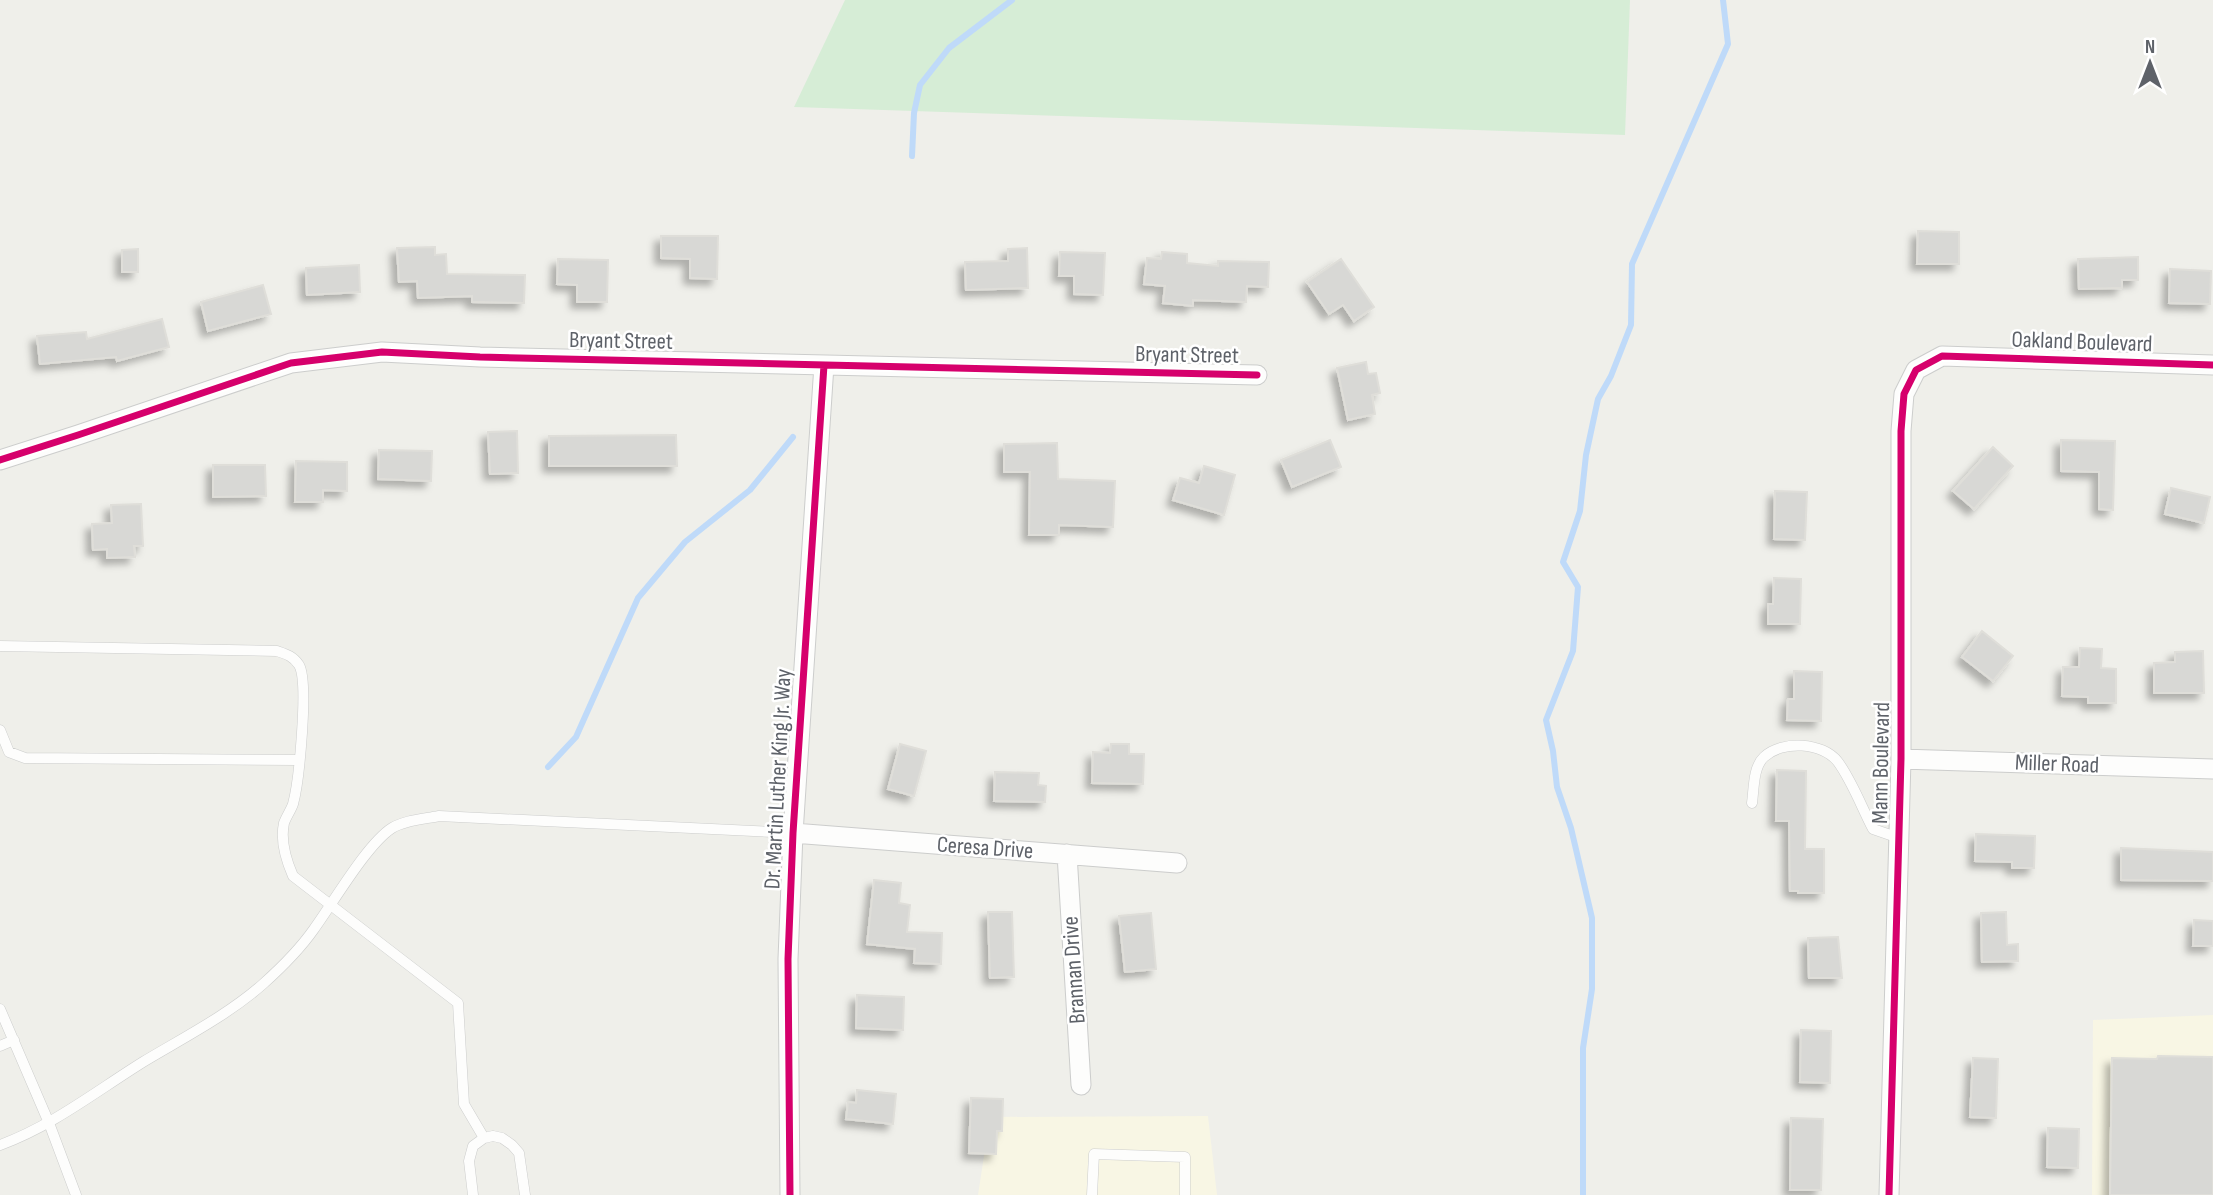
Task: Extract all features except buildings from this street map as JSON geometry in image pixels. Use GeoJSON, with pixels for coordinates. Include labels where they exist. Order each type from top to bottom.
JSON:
{"type":"FeatureCollection","features":[{"type":"Feature","properties":{"kind":"street","name":"Bryant Street"},"geometry":{"type":"LineString","coordinates":[[0,460],[291,363],[369,354],[1257,375]]}},
{"type":"Feature","properties":{"kind":"street","name":"Mann Boulevard"},"geometry":{"type":"LineString","coordinates":[[1889,1195],[1901,760],[1901,431],[1904,394],[1916,370],[1942,356],[1949,356]]}},
{"type":"Feature","properties":{"kind":"street","name":"Oakland Boulevard"},"geometry":{"type":"LineString","coordinates":[[1949,356],[2213,365]]}},
{"type":"Feature","properties":{"kind":"street","name":"Dr. Martin Luther King Jr. Way"},"geometry":{"type":"LineString","coordinates":[[790,1195],[788,959],[793,833],[824,365]]}},
{"type":"Feature","properties":{"kind":"street","name":"Miller Road"},"geometry":{"type":"LineString","coordinates":[[1901,760],[2213,769]]}},
{"type":"Feature","properties":{"kind":"street","name":"Ceresa Drive"},"geometry":{"type":"LineString","coordinates":[[793,833],[1177,863]]}},
{"type":"Feature","properties":{"kind":"street","name":"Brannan Drive"},"geometry":{"type":"LineString","coordinates":[[1067,854],[1081,1085]]}},
{"type":"Feature","properties":{"kind":"lane"},"geometry":{"type":"LineString","coordinates":[[0,646],[277,651],[292,657],[300,667],[303,708],[293,803],[284,824],[287,861],[293,876],[458,1003],[464,1104],[484,1138]]}},
{"type":"Feature","properties":{"kind":"lane"},"geometry":{"type":"LineString","coordinates":[[0,730],[9,752],[25,758],[299,760]]}},
{"type":"Feature","properties":{"kind":"lane"},"geometry":{"type":"LineString","coordinates":[[1752,803],[1756,772],[1763,757],[1782,747],[1818,747],[1837,760],[1873,829],[1899,838]]}},
{"type":"Feature","properties":{"kind":"lane"},"geometry":{"type":"LineString","coordinates":[[0,1145],[67,1114],[111,1082],[260,987],[313,932],[368,852],[392,828],[414,820],[439,816],[793,833]]}},
{"type":"Feature","properties":{"kind":"lane"},"geometry":{"type":"LineString","coordinates":[[0,1009],[49,1123],[76,1195]]}},
{"type":"Feature","properties":{"kind":"lane"},"geometry":{"type":"LineString","coordinates":[[0,1046],[14,1040]]}},
{"type":"Feature","properties":{"kind":"lane"},"geometry":{"type":"LineString","coordinates":[[473,1195],[469,1161],[473,1146],[484,1138],[493,1136],[502,1138],[519,1153],[525,1195]]}},
{"type":"Feature","properties":{"kind":"lane"},"geometry":{"type":"LineString","coordinates":[[1092,1195],[1094,1154],[1185,1157],[1185,1195]]}},
{"type":"Feature","properties":{"kind":"shaded area"},"geometry":{"type":"Polygon","coordinates":[[[2213,1015],[2213,1195],[2092,1195],[2093,1020],[2213,1015]]]}},
{"type":"Feature","properties":{"kind":"shaded area"},"geometry":{"type":"Polygon","coordinates":[[[1208,1116],[1217,1195],[978,1195],[990,1117],[1208,1116]]]}},
{"type":"Feature","properties":{"kind":"green space"},"geometry":{"type":"Polygon","coordinates":[[[845,0],[1630,0],[1625,135],[794,107],[845,0]]]}},
{"type":"Feature","properties":{"kind":"waterway"},"geometry":{"type":"LineString","coordinates":[[912,156],[914,113],[920,85],[949,48],[1012,0]]}},
{"type":"Feature","properties":{"kind":"waterway"},"geometry":{"type":"LineString","coordinates":[[1583,1195],[1583,1048],[1592,989],[1592,918],[1571,828],[1557,787],[1546,720],[1573,651],[1578,587],[1563,562],[1580,511],[1586,455],[1598,399],[1611,376],[1631,325],[1632,264],[1728,44],[1723,0]]}},
{"type":"Feature","properties":{"kind":"waterway"},"geometry":{"type":"LineString","coordinates":[[548,767],[576,737],[638,598],[685,542],[750,490],[793,437]]}},
{"type":"Feature","properties":{"kind":"cycle path"},"geometry":{"type":"LineString","coordinates":[[0,460],[291,363],[382,352],[480,357],[1257,375]]}},
{"type":"Feature","properties":{"kind":"cycle path"},"geometry":{"type":"LineString","coordinates":[[1889,1195],[1901,759],[1901,431],[1904,394],[1916,370],[1942,356],[2213,365]]}},
{"type":"Feature","properties":{"kind":"cycle path"},"geometry":{"type":"LineString","coordinates":[[790,1195],[788,959],[793,833],[824,365]]}}]}
